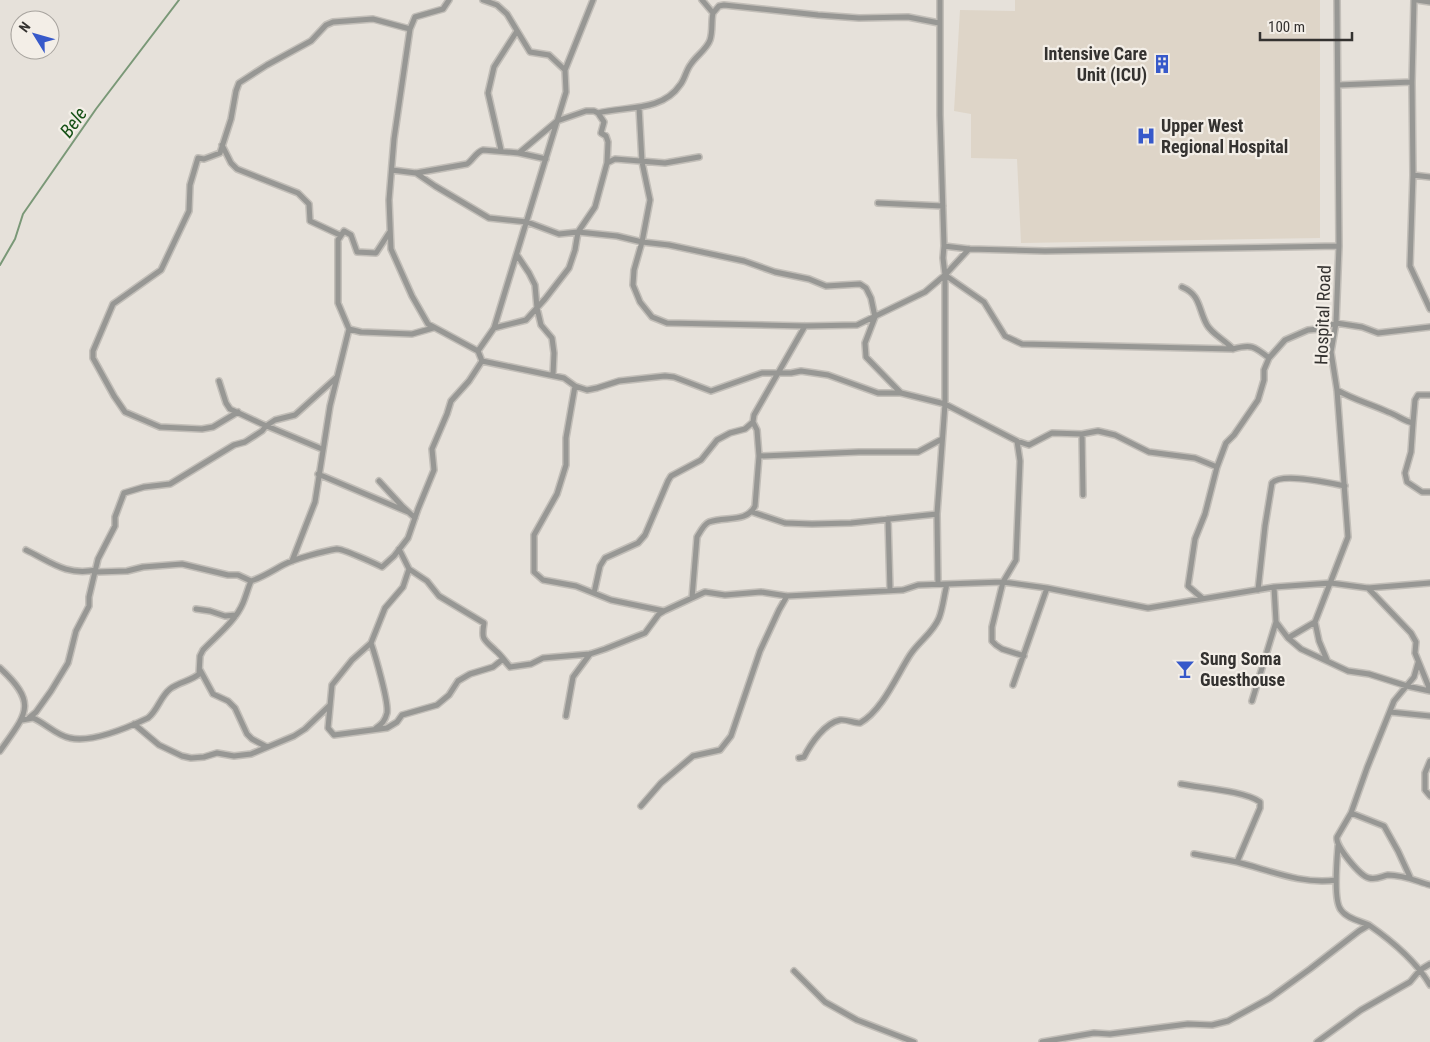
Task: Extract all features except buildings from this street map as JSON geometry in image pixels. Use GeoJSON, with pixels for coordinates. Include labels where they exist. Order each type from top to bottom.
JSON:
{"type":"FeatureCollection","features":[{"type":"Feature","properties":{"kind":"street"},"geometry":{"type":"LineString","coordinates":[[449,0],[443,9],[415,17],[410,29],[394,139],[388,200],[392,254],[428,324],[478,351],[482,361]]}},
{"type":"Feature","properties":{"kind":"street"},"geometry":{"type":"LineString","coordinates":[[483,0],[503,9],[530,52],[549,55],[565,70]]}},
{"type":"Feature","properties":{"kind":"street"},"geometry":{"type":"LineString","coordinates":[[478,351],[494,328],[566,92],[565,70],[593,0]]}},
{"type":"Feature","properties":{"kind":"street"},"geometry":{"type":"LineString","coordinates":[[702,0],[713,13]]}},
{"type":"Feature","properties":{"kind":"street"},"geometry":{"type":"LineString","coordinates":[[938,584],[937,514],[945,404],[945,275],[943,258],[940,0]]}},
{"type":"Feature","properties":{"kind":"street","name":"Hospital Road"},"geometry":{"type":"LineString","coordinates":[[1315,622],[1348,537],[1337,390],[1332,352],[1336,323],[1339,246],[1337,0]]}},
{"type":"Feature","properties":{"kind":"street"},"geometry":{"type":"LineString","coordinates":[[1430,2],[1416,0],[1412,82],[1413,175],[1410,266],[1430,309]]}},
{"type":"Feature","properties":{"kind":"street"},"geometry":{"type":"LineString","coordinates":[[519,152],[557,121],[586,111],[598,113],[640,107],[666,100],[680,86],[690,64],[710,41],[713,13],[719,6],[859,18],[908,17],[939,23]]}},
{"type":"Feature","properties":{"kind":"street"},"geometry":{"type":"LineString","coordinates":[[238,412],[213,427],[202,429],[160,427],[125,412],[93,358],[113,304],[162,270],[189,211],[190,185],[198,158],[204,159],[220,153],[231,119],[239,83],[267,65],[311,42],[326,25],[333,22],[373,19],[410,29]]}},
{"type":"Feature","properties":{"kind":"street"},"geometry":{"type":"LineString","coordinates":[[501,150],[488,93],[494,67],[517,30]]}},
{"type":"Feature","properties":{"kind":"street"},"geometry":{"type":"LineString","coordinates":[[1338,85],[1412,82]]}},
{"type":"Feature","properties":{"kind":"street"},"geometry":{"type":"LineString","coordinates":[[640,107],[642,162],[650,200],[642,242],[634,270],[633,285],[640,302],[652,317],[668,323],[805,326],[857,325],[875,318],[925,292],[945,275],[969,250]]}},
{"type":"Feature","properties":{"kind":"street"},"geometry":{"type":"LineString","coordinates":[[494,328],[523,322],[537,308],[569,268],[578,232],[595,206],[607,162],[608,142],[606,136],[602,133],[604,122],[598,113]]}},
{"type":"Feature","properties":{"kind":"street"},"geometry":{"type":"LineString","coordinates":[[222,145],[231,163],[237,169],[298,193],[309,204],[310,222],[340,235]]}},
{"type":"Feature","properties":{"kind":"street"},"geometry":{"type":"LineString","coordinates":[[392,170],[416,173],[467,164],[483,150],[519,152],[546,159]]}},
{"type":"Feature","properties":{"kind":"street"},"geometry":{"type":"LineString","coordinates":[[607,162],[616,158],[665,163],[699,157]]}},
{"type":"Feature","properties":{"kind":"street"},"geometry":{"type":"LineString","coordinates":[[416,173],[489,218],[527,222],[559,234],[578,232],[618,236],[642,242],[669,245],[744,261],[776,272],[809,279],[826,286],[860,284],[866,288],[871,298],[875,318],[865,343],[866,357],[901,393]]}},
{"type":"Feature","properties":{"kind":"street"},"geometry":{"type":"LineString","coordinates":[[1413,175],[1430,177]]}},
{"type":"Feature","properties":{"kind":"street"},"geometry":{"type":"LineString","coordinates":[[878,203],[943,206]]}},
{"type":"Feature","properties":{"kind":"street"},"geometry":{"type":"LineString","coordinates":[[292,561],[315,502],[330,406],[349,329],[338,303],[338,240],[344,231],[351,235],[356,252],[376,253],[390,230]]}},
{"type":"Feature","properties":{"kind":"street"},"geometry":{"type":"LineString","coordinates":[[944,246],[969,250],[1045,251],[1339,246]]}},
{"type":"Feature","properties":{"kind":"street"},"geometry":{"type":"LineString","coordinates":[[517,255],[530,273],[535,285],[541,325],[552,338],[554,353],[553,375]]}},
{"type":"Feature","properties":{"kind":"street"},"geometry":{"type":"LineString","coordinates":[[945,275],[984,302],[1005,336],[1022,344],[1233,348],[1248,345],[1256,348],[1269,358]]}},
{"type":"Feature","properties":{"kind":"street"},"geometry":{"type":"LineString","coordinates":[[1182,287],[1190,290],[1196,296],[1207,326],[1233,348]]}},
{"type":"Feature","properties":{"kind":"street"},"geometry":{"type":"LineString","coordinates":[[1202,598],[1188,586],[1195,539],[1205,514],[1217,467],[1226,443],[1234,435],[1258,400],[1264,380],[1264,370],[1269,358],[1285,340],[1308,330],[1319,329],[1336,323],[1362,327],[1378,333],[1430,327]]}},
{"type":"Feature","properties":{"kind":"street"},"geometry":{"type":"LineString","coordinates":[[692,598],[697,537],[701,530],[708,522],[747,516],[755,506],[759,456],[757,430],[753,422],[754,415],[805,326]]}},
{"type":"Feature","properties":{"kind":"street"},"geometry":{"type":"LineString","coordinates":[[349,329],[361,332],[412,334],[433,328]]}},
{"type":"Feature","properties":{"kind":"street"},"geometry":{"type":"LineString","coordinates":[[482,361],[564,378],[575,386],[588,390],[619,381],[665,376],[674,377],[711,391],[762,373],[801,371],[828,375],[878,393],[901,393],[945,404],[1029,445],[1052,433],[1082,434],[1098,431],[1115,435],[1149,452],[1195,458],[1217,467]]}},
{"type":"Feature","properties":{"kind":"street"},"geometry":{"type":"LineString","coordinates":[[267,747],[247,734],[235,708],[228,701],[213,694],[200,670],[200,656],[203,650],[236,615],[244,603],[246,590],[252,581],[272,573],[283,565],[326,551],[342,549],[354,556],[382,566],[394,556],[408,538],[434,470],[432,449],[447,414],[450,401],[469,381],[482,361]]}},
{"type":"Feature","properties":{"kind":"street"},"geometry":{"type":"LineString","coordinates":[[29,718],[36,712],[51,691],[68,662],[76,631],[89,606],[89,597],[98,559],[115,526],[115,516],[124,493],[144,487],[170,484],[234,445],[246,442],[274,420],[295,415],[337,377]]}},
{"type":"Feature","properties":{"kind":"street"},"geometry":{"type":"LineString","coordinates":[[219,381],[228,406],[266,426],[322,449]]}},
{"type":"Feature","properties":{"kind":"street"},"geometry":{"type":"LineString","coordinates":[[575,386],[566,438],[566,465],[557,494],[534,535],[534,572],[543,580],[576,586],[611,600],[664,610]]}},
{"type":"Feature","properties":{"kind":"street"},"geometry":{"type":"LineString","coordinates":[[1337,390],[1359,402],[1370,404],[1399,416],[1406,422],[1413,423]]}},
{"type":"Feature","properties":{"kind":"street"},"geometry":{"type":"LineString","coordinates":[[1430,395],[1418,395],[1415,400],[1411,452],[1405,473],[1407,482],[1422,492],[1430,492]]}},
{"type":"Feature","properties":{"kind":"street"},"geometry":{"type":"LineString","coordinates":[[594,593],[600,566],[605,558],[638,543],[645,535],[671,476],[701,460],[716,440],[730,433],[745,429],[753,422]]}},
{"type":"Feature","properties":{"kind":"street"},"geometry":{"type":"LineString","coordinates":[[1082,434],[1083,494]]}},
{"type":"Feature","properties":{"kind":"street"},"geometry":{"type":"LineString","coordinates":[[759,456],[918,452],[942,439]]}},
{"type":"Feature","properties":{"kind":"street"},"geometry":{"type":"LineString","coordinates":[[1017,440],[1020,461],[1016,560],[1003,582],[992,627],[992,641],[996,645],[1024,656]]}},
{"type":"Feature","properties":{"kind":"street"},"geometry":{"type":"LineString","coordinates":[[318,474],[408,512]]}},
{"type":"Feature","properties":{"kind":"street"},"geometry":{"type":"LineString","coordinates":[[1258,590],[1264,526],[1272,483],[1282,478],[1295,478],[1345,486]]}},
{"type":"Feature","properties":{"kind":"street"},"geometry":{"type":"LineString","coordinates":[[379,480],[415,518]]}},
{"type":"Feature","properties":{"kind":"street"},"geometry":{"type":"LineString","coordinates":[[752,512],[785,523],[851,523],[937,514]]}},
{"type":"Feature","properties":{"kind":"street"},"geometry":{"type":"LineString","coordinates":[[888,519],[890,590]]}},
{"type":"Feature","properties":{"kind":"street"},"geometry":{"type":"LineString","coordinates":[[26,550],[60,568],[72,572],[127,571],[143,567],[182,564],[228,575],[238,575],[252,581]]}},
{"type":"Feature","properties":{"kind":"street"},"geometry":{"type":"LineString","coordinates":[[399,550],[409,569],[427,581],[439,596],[484,623],[482,638],[510,667]]}},
{"type":"Feature","properties":{"kind":"street"},"geometry":{"type":"LineString","coordinates":[[409,569],[404,587],[385,608],[371,643],[352,660],[332,685],[328,728],[334,735],[387,728],[397,722],[402,715],[437,706],[449,695],[458,681],[470,674],[493,666],[503,659],[510,667]]}},
{"type":"Feature","properties":{"kind":"street"},"geometry":{"type":"LineString","coordinates":[[510,667],[531,664],[543,658],[590,654],[645,633],[664,610],[705,592],[725,596],[761,592],[787,596],[903,590],[918,585],[1003,582],[1047,588],[1148,608],[1274,587],[1331,583],[1368,588],[1430,583]]}},
{"type":"Feature","properties":{"kind":"street"},"geometry":{"type":"LineString","coordinates":[[799,758],[804,757],[811,742],[820,733],[836,722],[843,719],[860,723],[867,719],[892,687],[910,655],[931,632],[939,617],[946,584]]}},
{"type":"Feature","properties":{"kind":"street"},"geometry":{"type":"LineString","coordinates":[[1252,701],[1276,622],[1274,587]]}},
{"type":"Feature","properties":{"kind":"street"},"geometry":{"type":"LineString","coordinates":[[1013,685],[1047,588]]}},
{"type":"Feature","properties":{"kind":"street"},"geometry":{"type":"LineString","coordinates":[[1368,588],[1411,633],[1416,642],[1415,653],[1418,663],[1430,690]]}},
{"type":"Feature","properties":{"kind":"street"},"geometry":{"type":"LineString","coordinates":[[642,806],[661,782],[693,756],[720,750],[731,736],[760,651],[778,610],[787,596]]}},
{"type":"Feature","properties":{"kind":"street"},"geometry":{"type":"LineString","coordinates":[[196,608],[225,616],[236,615]]}},
{"type":"Feature","properties":{"kind":"street"},"geometry":{"type":"LineString","coordinates":[[1276,622],[1288,638],[1301,649],[1348,671],[1369,674],[1407,686],[1430,690]]}},
{"type":"Feature","properties":{"kind":"street"},"geometry":{"type":"LineString","coordinates":[[1288,638],[1315,622],[1319,642],[1328,660]]}},
{"type":"Feature","properties":{"kind":"street"},"geometry":{"type":"LineString","coordinates":[[371,643],[386,699],[387,711],[383,724],[374,730]]}},
{"type":"Feature","properties":{"kind":"street"},"geometry":{"type":"LineString","coordinates":[[566,716],[573,677],[590,654]]}},
{"type":"Feature","properties":{"kind":"street"},"geometry":{"type":"LineString","coordinates":[[1418,663],[1414,677],[1394,701],[1351,813],[1337,837],[1336,880],[1338,906],[1341,912],[1369,925],[1394,944],[1420,970],[1430,985]]}},
{"type":"Feature","properties":{"kind":"street"},"geometry":{"type":"LineString","coordinates":[[0,668],[8,675],[23,698],[25,708],[22,720],[0,751]]}},
{"type":"Feature","properties":{"kind":"street"},"geometry":{"type":"LineString","coordinates":[[22,720],[36,719],[70,738],[101,736],[134,724],[153,714],[168,690],[177,684],[196,677],[200,670]]}},
{"type":"Feature","properties":{"kind":"street"},"geometry":{"type":"LineString","coordinates":[[134,724],[159,745],[182,756],[204,756],[217,753],[234,756],[251,754],[294,736],[305,729],[330,706]]}},
{"type":"Feature","properties":{"kind":"street"},"geometry":{"type":"LineString","coordinates":[[1390,712],[1430,716]]}},
{"type":"Feature","properties":{"kind":"street"},"geometry":{"type":"LineString","coordinates":[[1430,761],[1425,773],[1425,790],[1430,796]]}},
{"type":"Feature","properties":{"kind":"street"},"geometry":{"type":"LineString","coordinates":[[1181,784],[1241,795],[1254,798],[1260,802],[1260,808],[1237,862]]}},
{"type":"Feature","properties":{"kind":"street"},"geometry":{"type":"LineString","coordinates":[[1351,813],[1384,826],[1410,877]]}},
{"type":"Feature","properties":{"kind":"street"},"geometry":{"type":"LineString","coordinates":[[1338,846],[1367,878],[1380,878],[1387,875],[1410,877],[1430,884]]}},
{"type":"Feature","properties":{"kind":"street"},"geometry":{"type":"LineString","coordinates":[[1194,854],[1237,862],[1266,871],[1319,883],[1336,880]]}},
{"type":"Feature","properties":{"kind":"street"},"geometry":{"type":"LineString","coordinates":[[1042,1042],[1094,1033],[1110,1034],[1188,1024],[1212,1025],[1228,1021],[1270,998],[1369,925]]}},
{"type":"Feature","properties":{"kind":"street"},"geometry":{"type":"LineString","coordinates":[[1317,1042],[1361,1010],[1410,982],[1420,970],[1430,964]]}},
{"type":"Feature","properties":{"kind":"street"},"geometry":{"type":"LineString","coordinates":[[794,971],[825,1002],[857,1020],[914,1042]]}},
{"type":"Feature","properties":{"kind":"shaded area","name":"Upper West Regional Hospital"},"geometry":{"type":"Polygon","coordinates":[[[1015,0],[1320,0],[1320,238],[1021,243],[1017,159],[971,158],[971,114],[954,111],[960,10],[1015,11],[1015,0]]]}},
{"type":"Feature","properties":{"kind":"waterway","name":"Bele"},"geometry":{"type":"LineString","coordinates":[[0,265],[15,239],[23,214],[96,109],[179,0]]}},
{"type":"Feature","properties":{"kind":"place","name":"Intensive Care Unit (ICU)"},"geometry":{"type":"Point","coordinates":[1162,64]}},
{"type":"Feature","properties":{"kind":"place","name":"Upper West Regional Hospital"},"geometry":{"type":"Point","coordinates":[1146,136]}},
{"type":"Feature","properties":{"kind":"place","name":"Sung Soma Guesthouse"},"geometry":{"type":"Point","coordinates":[1185,669]}}]}
